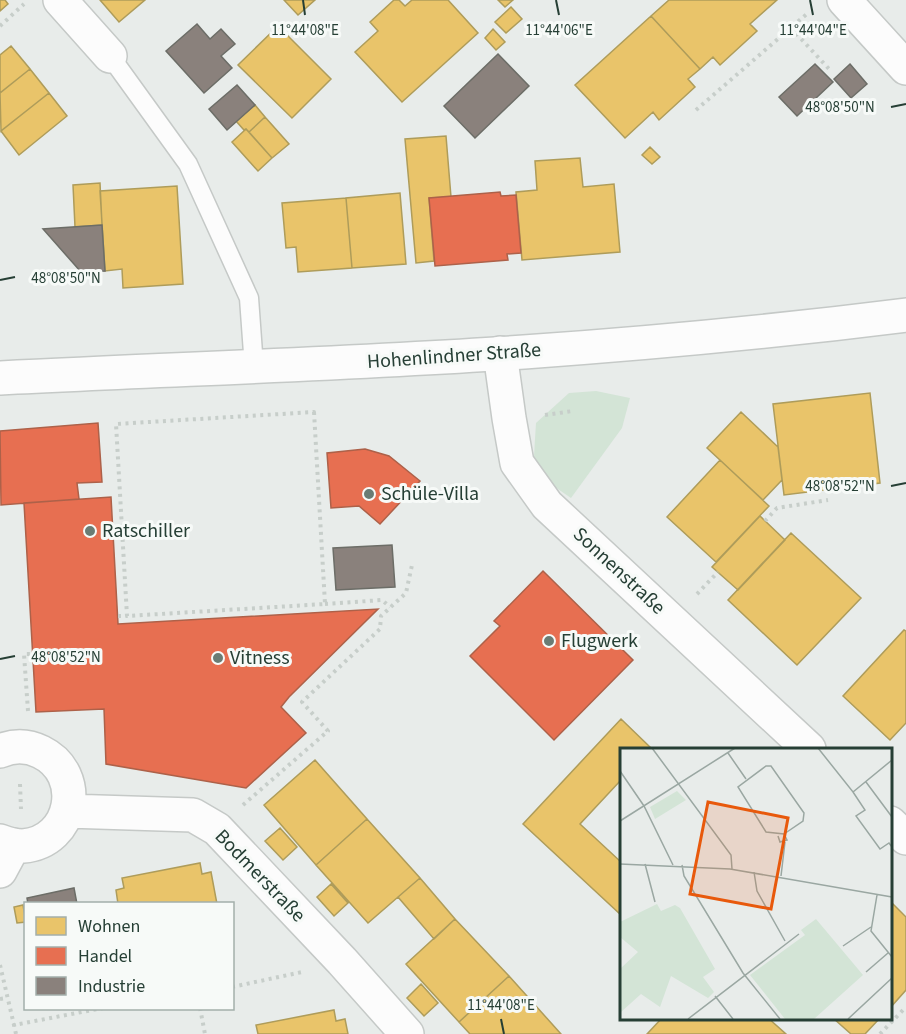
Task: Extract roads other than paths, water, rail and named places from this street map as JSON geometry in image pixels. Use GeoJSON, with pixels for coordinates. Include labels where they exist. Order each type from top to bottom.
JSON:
{"type":"FeatureCollection","features":[{"type":"Feature","properties":{"kind":"street"},"geometry":{"type":"LineString","coordinates":[[60,0],[110,56]]}},
{"type":"Feature","properties":{"kind":"street"},"geometry":{"type":"LineString","coordinates":[[830,4],[906,68]]}},
{"type":"Feature","properties":{"kind":"street","name":"Hohenlindner Straße"},"geometry":{"type":"LineString","coordinates":[[0,378],[500,353],[807,327],[906,315]]}},
{"type":"Feature","properties":{"kind":"street","name":"Sonnenstraße"},"geometry":{"type":"LineString","coordinates":[[500,353],[518,463],[547,504],[807,748]]}},
{"type":"Feature","properties":{"kind":"street"},"geometry":{"type":"LineString","coordinates":[[10,851],[51,835],[61,824],[70,796],[67,781],[60,767],[50,756],[18,749]]}},
{"type":"Feature","properties":{"kind":"street","name":"Bodmerstraße"},"geometry":{"type":"LineString","coordinates":[[67,811],[193,815],[217,829],[342,961],[407,1034]]}},
{"type":"Feature","properties":{"kind":"street"},"geometry":{"type":"LineString","coordinates":[[891,825],[906,838]]}},
{"type":"Feature","properties":{"kind":"lane"},"geometry":{"type":"LineString","coordinates":[[110,56],[193,174],[249,298],[254,367]]}},
{"type":"Feature","properties":{"kind":"place","name":"Schüle-Villa"},"geometry":{"type":"Point","coordinates":[369,494]}},
{"type":"Feature","properties":{"kind":"place","name":"Ratschiller"},"geometry":{"type":"Point","coordinates":[90,531]}},
{"type":"Feature","properties":{"kind":"place","name":"Flugwerk"},"geometry":{"type":"Point","coordinates":[549,641]}},
{"type":"Feature","properties":{"kind":"place","name":"Vitness"},"geometry":{"type":"Point","coordinates":[218,658]}}]}
